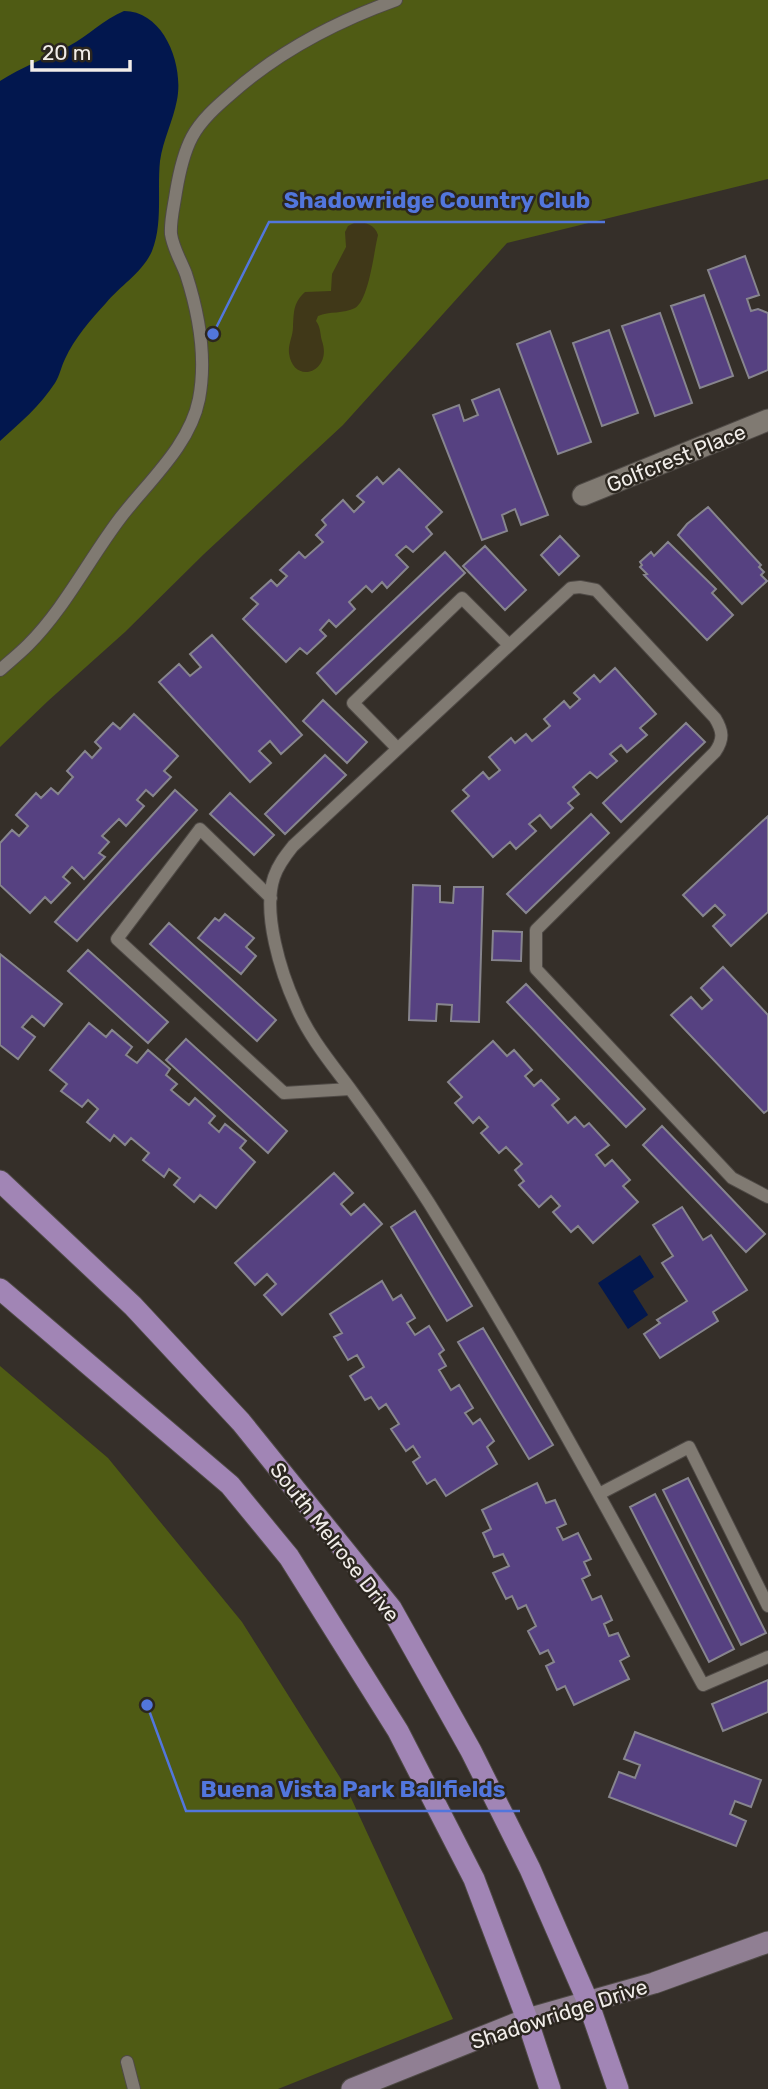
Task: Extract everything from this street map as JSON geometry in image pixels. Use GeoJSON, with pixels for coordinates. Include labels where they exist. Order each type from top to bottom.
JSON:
{"type":"FeatureCollection","features":[{"type":"Feature","properties":{"kind":"main road","name":"South Melrose Drive"},"geometry":{"type":"LineString","coordinates":[[0,1181],[133,1306],[241,1422],[391,1608],[471,1751],[530,1869],[588,2002],[618,2089]]}},
{"type":"Feature","properties":{"kind":"main road"},"geometry":{"type":"LineString","coordinates":[[0,1289],[230,1485],[289,1557],[398,1731],[474,1879],[550,2089]]}},
{"type":"Feature","properties":{"kind":"main road","name":"Shadowridge Drive"},"geometry":{"type":"LineString","coordinates":[[352,2089],[527,2020],[654,1983],[768,1942]]}},
{"type":"Feature","properties":{"kind":"street","name":"Golfcrest Place"},"geometry":{"type":"LineString","coordinates":[[583,495],[768,420]]}},
{"type":"Feature","properties":{"kind":"lane"},"geometry":{"type":"LineString","coordinates":[[0,670],[28,645],[56,611],[121,517],[188,430],[198,402],[202,377],[199,324],[190,288],[171,236],[179,173],[192,136],[222,101],[247,79],[281,56],[339,23],[396,0]]}},
{"type":"Feature","properties":{"kind":"lane"},"geometry":{"type":"LineString","coordinates":[[768,1198],[732,1178],[537,969],[537,930],[715,752],[720,746],[722,731],[715,718],[596,590],[571,588],[293,846],[276,871],[271,898],[273,929],[296,1008],[310,1034],[430,1205],[599,1494],[703,1685],[768,1657]]}},
{"type":"Feature","properties":{"kind":"lane"},"geometry":{"type":"LineString","coordinates":[[397,748],[353,703],[462,598],[509,645]]}},
{"type":"Feature","properties":{"kind":"lane"},"geometry":{"type":"LineString","coordinates":[[271,898],[200,830],[117,939],[284,1093],[350,1089]]}},
{"type":"Feature","properties":{"kind":"lane"},"geometry":{"type":"LineString","coordinates":[[599,1494],[689,1447],[768,1606]]}},
{"type":"Feature","properties":{"kind":"lane"},"geometry":{"type":"LineString","coordinates":[[127,2062],[134,2089]]}},
{"type":"Feature","properties":{"kind":"green space"},"geometry":{"type":"Polygon","coordinates":[[[0,0],[768,0],[768,179],[507,243],[343,425],[0,747],[0,0]]]}},
{"type":"Feature","properties":{"kind":"green space"},"geometry":{"type":"Polygon","coordinates":[[[0,1366],[108,1458],[242,1622],[346,1787],[453,2019],[278,2089],[0,2089],[0,1366]]]}},
{"type":"Feature","properties":{"kind":"sand"},"geometry":{"type":"Polygon","coordinates":[[[356,222],[370,225],[378,235],[364,295],[355,308],[318,316],[316,321],[324,352],[322,361],[311,371],[304,372],[292,363],[289,353],[296,304],[305,292],[331,291],[332,274],[346,247],[345,232],[348,226],[356,222]]]}},
{"type":"Feature","properties":{"kind":"shaded area"},"geometry":{"type":"Polygon","coordinates":[[[124,11],[138,13],[160,30],[174,56],[177,71],[177,100],[160,161],[159,218],[155,241],[143,266],[78,337],[49,391],[0,441],[0,81],[69,46],[124,11]]]}},
{"type":"Feature","properties":{"kind":"shaded area"},"geometry":{"type":"Polygon","coordinates":[[[640,1255],[654,1277],[633,1291],[648,1315],[628,1329],[598,1283],[640,1255]]]}},
{"type":"Feature","properties":{"kind":"building"},"geometry":{"type":"Polygon","coordinates":[[[745,256],[759,295],[747,299],[751,311],[758,309],[768,313],[768,370],[749,378],[708,270],[745,256]]]}},
{"type":"Feature","properties":{"kind":"building"},"geometry":{"type":"Polygon","coordinates":[[[704,295],[733,376],[700,388],[671,306],[704,295]]]}},
{"type":"Feature","properties":{"kind":"building"},"geometry":{"type":"Polygon","coordinates":[[[660,313],[692,403],[655,416],[622,326],[660,313]]]}},
{"type":"Feature","properties":{"kind":"building"},"geometry":{"type":"Polygon","coordinates":[[[609,330],[638,413],[602,426],[573,343],[609,330]]]}},
{"type":"Feature","properties":{"kind":"building"},"geometry":{"type":"Polygon","coordinates":[[[550,331],[591,442],[558,454],[517,344],[550,331]]]}},
{"type":"Feature","properties":{"kind":"building"},"geometry":{"type":"Polygon","coordinates":[[[499,389],[548,515],[521,525],[515,509],[502,515],[507,531],[482,540],[433,415],[459,405],[464,421],[478,415],[472,400],[499,389]]]}},
{"type":"Feature","properties":{"kind":"building"},"geometry":{"type":"Polygon","coordinates":[[[399,469],[442,512],[426,527],[432,534],[413,552],[406,546],[396,555],[408,567],[387,588],[382,582],[372,592],[366,586],[349,602],[355,609],[336,627],[329,620],[320,630],[326,636],[307,654],[300,648],[286,662],[243,619],[258,604],[251,598],[271,580],[277,586],[287,576],[280,570],[299,552],[305,558],[323,542],[316,535],[326,525],[322,520],[343,500],[354,512],[364,502],[357,496],[377,477],[383,484],[399,469]]]}},
{"type":"Feature","properties":{"kind":"building"},"geometry":{"type":"Polygon","coordinates":[[[708,507],[761,565],[759,567],[764,572],[761,575],[767,581],[742,604],[678,535],[708,507]]]}},
{"type":"Feature","properties":{"kind":"building"},"geometry":{"type":"Polygon","coordinates":[[[560,536],[579,556],[559,575],[541,555],[560,536]]]}},
{"type":"Feature","properties":{"kind":"building"},"geometry":{"type":"Polygon","coordinates":[[[668,542],[716,589],[712,593],[733,615],[707,640],[644,575],[647,574],[640,567],[640,562],[651,552],[654,556],[668,542]]]}},
{"type":"Feature","properties":{"kind":"building"},"geometry":{"type":"Polygon","coordinates":[[[485,546],[526,590],[505,610],[463,566],[485,546]]]}},
{"type":"Feature","properties":{"kind":"building"},"geometry":{"type":"Polygon","coordinates":[[[445,552],[465,573],[336,694],[317,673],[445,552]]]}},
{"type":"Feature","properties":{"kind":"building"},"geometry":{"type":"Polygon","coordinates":[[[212,635],[302,735],[281,754],[270,741],[259,751],[271,763],[250,782],[159,682],[179,664],[190,676],[201,667],[190,654],[212,635]]]}},
{"type":"Feature","properties":{"kind":"building"},"geometry":{"type":"Polygon","coordinates":[[[615,668],[656,714],[640,728],[647,735],[627,752],[621,745],[610,754],[617,761],[597,778],[590,772],[573,787],[579,794],[568,803],[573,808],[551,828],[540,815],[529,824],[536,831],[516,849],[510,842],[493,857],[452,811],[469,796],[463,790],[483,772],[489,779],[500,770],[489,757],[511,738],[515,743],[526,734],[532,741],[550,726],[544,719],[564,701],[570,708],[580,699],[574,693],[594,675],[600,682],[615,668]]]}},
{"type":"Feature","properties":{"kind":"building"},"geometry":{"type":"Polygon","coordinates":[[[323,700],[367,742],[347,763],[303,721],[323,700]]]}},
{"type":"Feature","properties":{"kind":"building"},"geometry":{"type":"Polygon","coordinates":[[[134,714],[178,756],[164,771],[171,777],[153,796],[146,790],[137,800],[144,806],[126,826],[119,819],[102,836],[109,842],[99,853],[105,857],[84,879],[72,867],[63,877],[70,883],[51,903],[45,897],[30,913],[0,885],[0,843],[12,830],[19,836],[28,826],[16,815],[36,793],[41,798],[51,788],[58,794],[73,777],[67,771],[85,751],[92,758],[101,748],[95,742],[113,723],[120,729],[134,714]]]}},
{"type":"Feature","properties":{"kind":"building"},"geometry":{"type":"Polygon","coordinates":[[[686,723],[705,742],[621,822],[603,803],[686,723]]]}},
{"type":"Feature","properties":{"kind":"building"},"geometry":{"type":"Polygon","coordinates":[[[325,755],[346,775],[285,834],[265,814],[325,755]]]}},
{"type":"Feature","properties":{"kind":"building"},"geometry":{"type":"Polygon","coordinates":[[[175,790],[197,810],[77,941],[55,922],[175,790]]]}},
{"type":"Feature","properties":{"kind":"building"},"geometry":{"type":"Polygon","coordinates":[[[230,793],[274,835],[254,855],[210,814],[230,793]]]}},
{"type":"Feature","properties":{"kind":"building"},"geometry":{"type":"Polygon","coordinates":[[[591,814],[609,833],[526,913],[507,894],[591,814]]]}},
{"type":"Feature","properties":{"kind":"building"},"geometry":{"type":"Polygon","coordinates":[[[768,816],[768,912],[731,946],[713,926],[725,915],[715,905],[703,916],[683,895],[768,816]]]}},
{"type":"Feature","properties":{"kind":"building"},"geometry":{"type":"Polygon","coordinates":[[[413,885],[440,886],[440,902],[453,903],[454,887],[483,887],[479,1022],[451,1021],[452,1005],[437,1004],[436,1021],[409,1020],[413,885]]]}},
{"type":"Feature","properties":{"kind":"building"},"geometry":{"type":"Polygon","coordinates":[[[225,914],[254,938],[246,947],[256,956],[241,974],[198,938],[215,918],[219,921],[225,914]]]}},
{"type":"Feature","properties":{"kind":"building"},"geometry":{"type":"Polygon","coordinates":[[[169,923],[276,1020],[257,1041],[150,944],[169,923]]]}},
{"type":"Feature","properties":{"kind":"building"},"geometry":{"type":"Polygon","coordinates":[[[493,931],[522,932],[521,961],[492,960],[493,931]]]}},
{"type":"Feature","properties":{"kind":"building"},"geometry":{"type":"Polygon","coordinates":[[[88,950],[168,1022],[148,1043],[68,971],[88,950]]]}},
{"type":"Feature","properties":{"kind":"building"},"geometry":{"type":"Polygon","coordinates":[[[0,954],[62,1004],[44,1026],[32,1016],[22,1027],[35,1037],[18,1059],[0,1045],[0,954]]]}},
{"type":"Feature","properties":{"kind":"building"},"geometry":{"type":"Polygon","coordinates":[[[723,967],[768,1015],[768,1110],[764,1113],[671,1015],[691,997],[702,1009],[712,1000],[701,988],[723,967]]]}},
{"type":"Feature","properties":{"kind":"building"},"geometry":{"type":"Polygon","coordinates":[[[526,984],[645,1109],[626,1127],[507,1002],[526,984]]]}},
{"type":"Feature","properties":{"kind":"building"},"geometry":{"type":"Polygon","coordinates":[[[89,1023],[106,1037],[112,1030],[132,1047],[126,1055],[137,1063],[148,1050],[170,1069],[166,1075],[177,1084],[171,1090],[189,1105],[195,1098],[215,1116],[209,1123],[219,1132],[225,1124],[246,1141],[240,1148],[255,1162],[216,1208],[200,1195],[194,1202],[174,1185],[180,1178],[169,1169],[164,1177],[143,1160],[149,1153],[131,1138],[125,1145],[114,1135],[110,1141],[87,1122],[98,1109],[88,1100],[82,1107],[61,1091],[67,1084],[50,1070],[89,1023]]]}},
{"type":"Feature","properties":{"kind":"building"},"geometry":{"type":"Polygon","coordinates":[[[186,1039],[287,1131],[268,1153],[166,1060],[186,1039]]]}},
{"type":"Feature","properties":{"kind":"building"},"geometry":{"type":"Polygon","coordinates":[[[493,1041],[507,1056],[514,1050],[532,1070],[525,1076],[534,1086],[541,1080],[559,1099],[552,1105],[568,1123],[575,1117],[584,1127],[589,1123],[609,1145],[596,1155],[605,1166],[612,1160],[630,1180],[623,1186],[638,1202],[593,1243],[578,1226],[571,1232],[553,1212],[560,1206],[551,1196],[539,1207],[519,1185],[524,1181],[515,1170],[522,1164],[506,1147],[499,1153],[481,1133],[488,1127],[479,1117],[473,1123],[455,1103],[462,1097],[448,1082],[493,1041]]]}},
{"type":"Feature","properties":{"kind":"building"},"geometry":{"type":"Polygon","coordinates":[[[662,1126],[765,1234],[746,1252],[643,1145],[662,1126]]]}},
{"type":"Feature","properties":{"kind":"building"},"geometry":{"type":"Polygon","coordinates":[[[334,1173],[353,1193],[341,1204],[351,1215],[364,1204],[382,1224],[282,1315],[264,1295],[276,1284],[267,1274],[255,1285],[235,1263],[334,1173]]]}},
{"type":"Feature","properties":{"kind":"building"},"geometry":{"type":"Polygon","coordinates":[[[682,1207],[703,1240],[711,1235],[747,1290],[713,1312],[718,1321],[660,1358],[644,1334],[660,1323],[657,1320],[687,1301],[662,1263],[673,1256],[653,1225],[682,1207]]]}},
{"type":"Feature","properties":{"kind":"building"},"geometry":{"type":"Polygon","coordinates":[[[415,1211],[472,1306],[447,1321],[391,1227],[415,1211]]]}},
{"type":"Feature","properties":{"kind":"building"},"geometry":{"type":"Polygon","coordinates":[[[382,1281],[393,1300],[401,1295],[415,1318],[407,1323],[415,1335],[429,1326],[444,1350],[439,1354],[446,1366],[439,1370],[451,1390],[459,1385],[473,1408],[465,1413],[473,1424],[480,1419],[494,1441],[487,1447],[497,1464],[446,1496],[435,1479],[427,1484],[413,1462],[420,1457],[413,1446],[406,1451],[391,1429],[399,1424],[386,1404],[379,1409],[371,1397],[365,1400],[350,1376],[364,1367],[357,1355],[348,1360],[334,1337],[342,1333],[330,1314],[382,1281]]]}},
{"type":"Feature","properties":{"kind":"building"},"geometry":{"type":"Polygon","coordinates":[[[483,1328],[553,1445],[529,1459],[458,1342],[483,1328]]]}},
{"type":"Feature","properties":{"kind":"building"},"geometry":{"type":"Polygon","coordinates":[[[688,1478],[766,1633],[741,1645],[663,1490],[688,1478]]]}},
{"type":"Feature","properties":{"kind":"building"},"geometry":{"type":"Polygon","coordinates":[[[537,1483],[546,1503],[555,1500],[566,1524],[557,1528],[563,1540],[578,1533],[591,1559],[584,1562],[590,1575],[582,1579],[592,1600],[601,1596],[612,1620],[604,1624],[609,1636],[618,1633],[629,1656],[620,1661],[629,1679],[574,1705],[565,1686],[557,1690],[546,1666],[554,1662],[548,1650],[540,1654],[528,1631],[536,1626],[526,1605],[518,1609],[512,1596],[506,1599],[493,1573],[509,1566],[503,1554],[494,1557],[483,1533],[491,1529],[482,1510],[537,1483]]]}},
{"type":"Feature","properties":{"kind":"building"},"geometry":{"type":"Polygon","coordinates":[[[655,1494],[734,1649],[709,1662],[630,1507],[655,1494]]]}},
{"type":"Feature","properties":{"kind":"building"},"geometry":{"type":"Polygon","coordinates":[[[768,1680],[768,1712],[723,1731],[712,1704],[768,1680]]]}},
{"type":"Feature","properties":{"kind":"building"},"geometry":{"type":"Polygon","coordinates":[[[635,1732],[761,1780],[751,1807],[735,1801],[730,1814],[746,1821],[736,1846],[609,1797],[619,1772],[635,1778],[640,1765],[624,1759],[635,1732]]]}},
{"type":"Feature","properties":{"kind":"place","name":"Shadowridge Country Club"},"geometry":{"type":"Point","coordinates":[213,334]}},
{"type":"Feature","properties":{"kind":"place","name":"Buena Vista Park Ballfields"},"geometry":{"type":"Point","coordinates":[147,1705]}}]}
